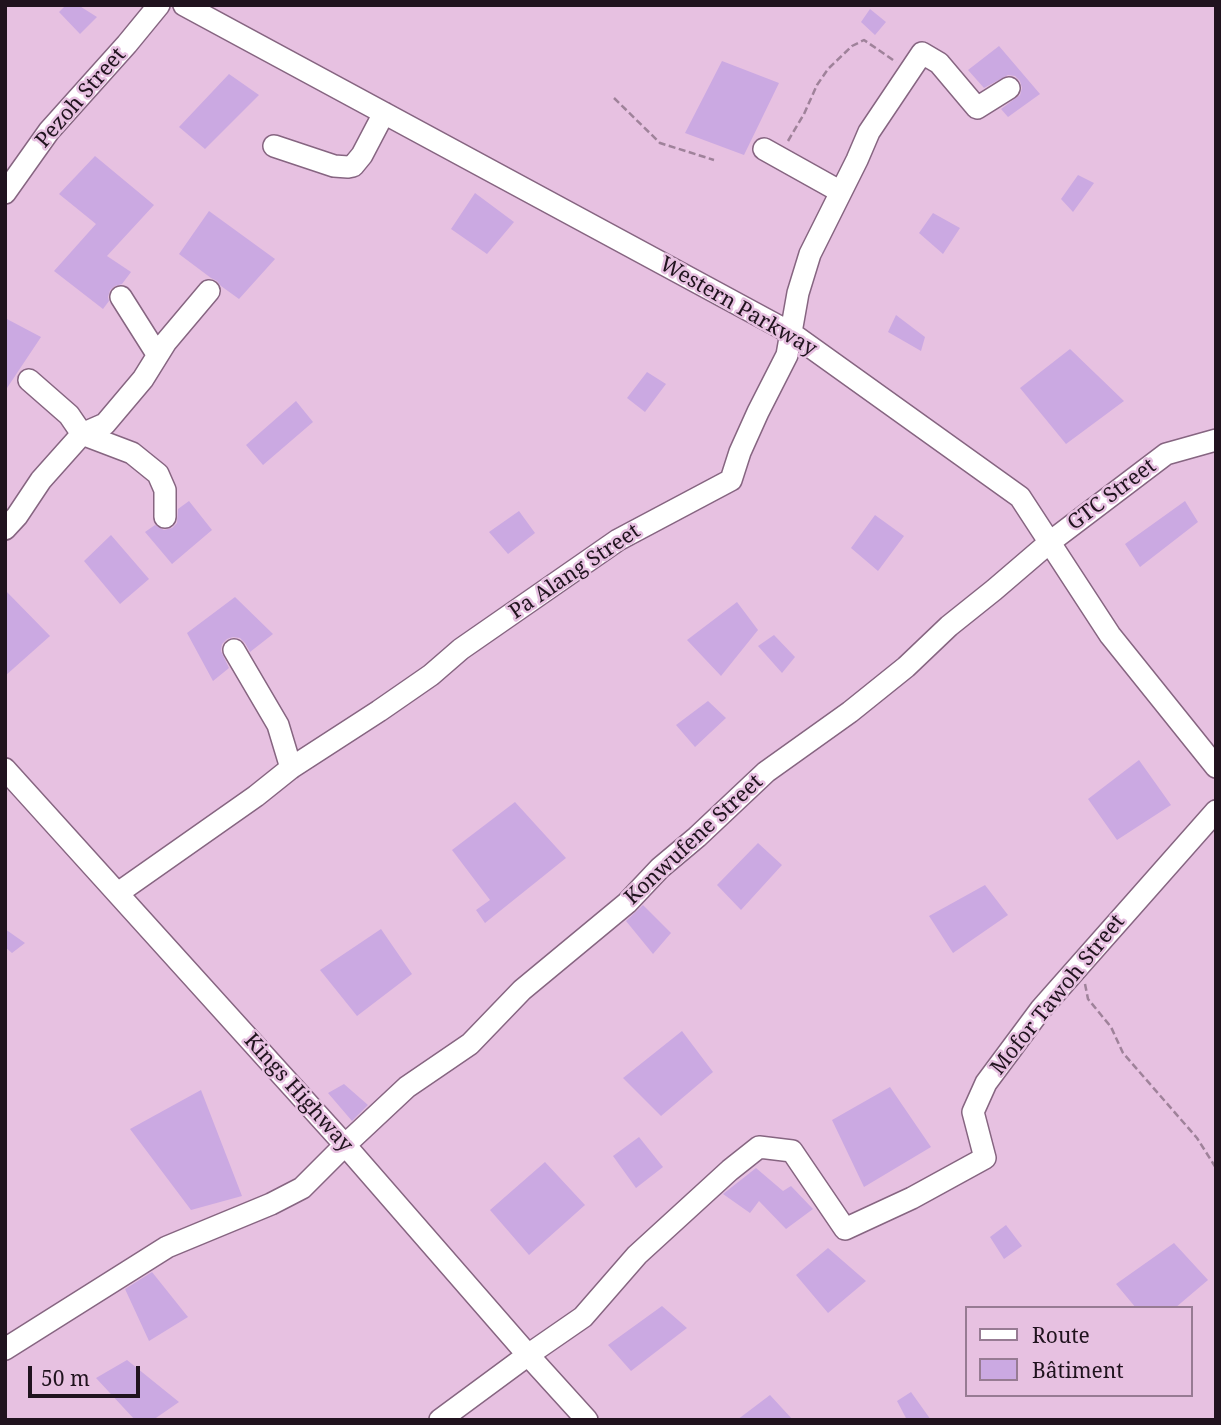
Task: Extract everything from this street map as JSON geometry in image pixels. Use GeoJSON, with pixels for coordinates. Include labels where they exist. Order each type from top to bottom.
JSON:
{"type":"FeatureCollection","features":[{"type":"Feature","properties":{"kind":"street","name":"Pezoh Street"},"geometry":{"type":"LineString","coordinates":[[5,193],[49,131],[159,5]]}},
{"type":"Feature","properties":{"kind":"street","name":"Western Parkway"},"geometry":{"type":"LineString","coordinates":[[184,5],[791,333],[1020,497],[1110,635],[1216,767]]}},
{"type":"Feature","properties":{"kind":"street","name":"Pa Alang Street"},"geometry":{"type":"LineString","coordinates":[[118,893],[256,796],[291,768],[379,711],[461,649],[618,540],[731,480],[740,452],[787,355],[798,293],[810,254],[858,160],[869,132],[907,74],[922,53],[939,64],[978,108],[1009,88]]}},
{"type":"Feature","properties":{"kind":"street"},"geometry":{"type":"LineString","coordinates":[[274,146],[334,166],[353,166],[362,155],[384,113]]}},
{"type":"Feature","properties":{"kind":"street"},"geometry":{"type":"LineString","coordinates":[[771,153],[841,192]]}},
{"type":"Feature","properties":{"kind":"street"},"geometry":{"type":"LineString","coordinates":[[5,529],[41,480],[82,434],[105,424],[143,379],[157,354],[209,291]]}},
{"type":"Feature","properties":{"kind":"street"},"geometry":{"type":"LineString","coordinates":[[121,297],[157,354]]}},
{"type":"Feature","properties":{"kind":"street"},"geometry":{"type":"LineString","coordinates":[[29,380],[69,415],[82,434],[132,453],[158,474],[165,490],[165,517]]}},
{"type":"Feature","properties":{"kind":"street","name":"GTC Street"},"geometry":{"type":"LineString","coordinates":[[1050,542],[1166,454],[1216,440]]}},
{"type":"Feature","properties":{"kind":"street","name":"Konwufene Street"},"geometry":{"type":"LineString","coordinates":[[5,1349],[167,1247],[271,1204],[302,1188],[407,1087],[470,1044],[522,990],[627,903],[660,868],[766,772],[850,712],[906,667],[949,626],[1050,542]]}},
{"type":"Feature","properties":{"kind":"street"},"geometry":{"type":"LineString","coordinates":[[234,650],[278,725],[291,768]]}},
{"type":"Feature","properties":{"kind":"street","name":"Kings Highway"},"geometry":{"type":"LineString","coordinates":[[5,769],[345,1145],[587,1420]]}},
{"type":"Feature","properties":{"kind":"street","name":"Mofor Tawoh Street"},"geometry":{"type":"LineString","coordinates":[[528,1355],[583,1317],[637,1255],[730,1170],[760,1147],[792,1151],[845,1229],[912,1198],[985,1158],[973,1112],[986,1083],[1041,1009],[1216,811]]}},
{"type":"Feature","properties":{"kind":"street"},"geometry":{"type":"LineString","coordinates":[[440,1420],[528,1355]]}},
{"type":"Feature","properties":{"kind":"path"},"geometry":{"type":"LineString","coordinates":[[771,153],[804,114],[817,85],[828,69],[852,46],[864,40],[905,67],[907,74]]}},
{"type":"Feature","properties":{"kind":"path"},"geometry":{"type":"LineString","coordinates":[[614,98],[660,142],[714,160]]}},
{"type":"Feature","properties":{"kind":"path"},"geometry":{"type":"LineString","coordinates":[[1085,984],[1088,999],[1111,1027],[1123,1053],[1197,1138],[1216,1168]]}},
{"type":"Feature","properties":{"kind":"building"},"geometry":{"type":"Polygon","coordinates":[[[66,5],[78,5],[97,17],[80,34],[59,12],[66,5]]]}},
{"type":"Feature","properties":{"kind":"building"},"geometry":{"type":"Polygon","coordinates":[[[870,9],[886,22],[875,35],[861,22],[870,9]]]}},
{"type":"Feature","properties":{"kind":"building"},"geometry":{"type":"Polygon","coordinates":[[[999,46],[1040,94],[1008,117],[1001,109],[1020,95],[1020,81],[1015,76],[1008,75],[984,88],[968,70],[999,46]]]}},
{"type":"Feature","properties":{"kind":"building"},"geometry":{"type":"Polygon","coordinates":[[[722,61],[779,83],[744,155],[685,133],[722,61]]]}},
{"type":"Feature","properties":{"kind":"building"},"geometry":{"type":"Polygon","coordinates":[[[229,74],[259,95],[205,149],[179,127],[229,74]]]}},
{"type":"Feature","properties":{"kind":"building"},"geometry":{"type":"Polygon","coordinates":[[[95,156],[154,205],[107,256],[131,272],[122,284],[110,290],[109,301],[103,309],[54,271],[96,224],[59,194],[95,156]]]}},
{"type":"Feature","properties":{"kind":"building"},"geometry":{"type":"Polygon","coordinates":[[[1078,175],[1094,183],[1073,212],[1061,199],[1078,175]]]}},
{"type":"Feature","properties":{"kind":"building"},"geometry":{"type":"Polygon","coordinates":[[[475,193],[514,222],[487,254],[451,229],[475,193]]]}},
{"type":"Feature","properties":{"kind":"building"},"geometry":{"type":"Polygon","coordinates":[[[209,211],[275,259],[239,299],[179,254],[209,211]]]}},
{"type":"Feature","properties":{"kind":"building"},"geometry":{"type":"Polygon","coordinates":[[[933,213],[960,228],[943,254],[919,233],[933,213]]]}},
{"type":"Feature","properties":{"kind":"building"},"geometry":{"type":"Polygon","coordinates":[[[896,315],[925,337],[921,351],[888,332],[896,315]]]}},
{"type":"Feature","properties":{"kind":"building"},"geometry":{"type":"Polygon","coordinates":[[[5,318],[41,337],[5,391],[5,318]]]}},
{"type":"Feature","properties":{"kind":"building"},"geometry":{"type":"Polygon","coordinates":[[[1070,349],[1124,401],[1066,444],[1020,388],[1070,349]]]}},
{"type":"Feature","properties":{"kind":"building"},"geometry":{"type":"Polygon","coordinates":[[[647,372],[666,384],[645,412],[627,398],[647,372]]]}},
{"type":"Feature","properties":{"kind":"building"},"geometry":{"type":"Polygon","coordinates":[[[296,401],[313,422],[263,465],[246,445],[296,401]]]}},
{"type":"Feature","properties":{"kind":"building"},"geometry":{"type":"Polygon","coordinates":[[[189,501],[212,530],[172,564],[145,532],[155,525],[164,530],[172,528],[177,523],[178,509],[189,501]]]}},
{"type":"Feature","properties":{"kind":"building"},"geometry":{"type":"Polygon","coordinates":[[[1185,501],[1198,522],[1140,567],[1125,544],[1185,501]]]}},
{"type":"Feature","properties":{"kind":"building"},"geometry":{"type":"Polygon","coordinates":[[[519,511],[535,533],[508,554],[489,532],[519,511]]]}},
{"type":"Feature","properties":{"kind":"building"},"geometry":{"type":"Polygon","coordinates":[[[875,515],[904,536],[878,571],[851,548],[875,515]]]}},
{"type":"Feature","properties":{"kind":"building"},"geometry":{"type":"Polygon","coordinates":[[[111,535],[149,579],[120,604],[84,561],[111,535]]]}},
{"type":"Feature","properties":{"kind":"building"},"geometry":{"type":"Polygon","coordinates":[[[5,590],[50,636],[5,676],[5,590]]]}},
{"type":"Feature","properties":{"kind":"building"},"geometry":{"type":"Polygon","coordinates":[[[235,597],[273,634],[250,652],[240,638],[227,639],[222,644],[221,651],[229,668],[213,681],[187,633],[235,597]]]}},
{"type":"Feature","properties":{"kind":"building"},"geometry":{"type":"Polygon","coordinates":[[[737,602],[758,630],[721,676],[687,640],[737,602]]]}},
{"type":"Feature","properties":{"kind":"building"},"geometry":{"type":"Polygon","coordinates":[[[774,635],[795,657],[782,673],[758,646],[774,635]]]}},
{"type":"Feature","properties":{"kind":"building"},"geometry":{"type":"Polygon","coordinates":[[[708,701],[726,718],[695,747],[676,725],[708,701]]]}},
{"type":"Feature","properties":{"kind":"building"},"geometry":{"type":"Polygon","coordinates":[[[1139,760],[1171,805],[1117,840],[1088,799],[1139,760]]]}},
{"type":"Feature","properties":{"kind":"building"},"geometry":{"type":"Polygon","coordinates":[[[515,802],[566,858],[485,923],[476,910],[490,900],[452,850],[515,802]]]}},
{"type":"Feature","properties":{"kind":"building"},"geometry":{"type":"Polygon","coordinates":[[[758,843],[782,865],[741,910],[717,885],[758,843]]]}},
{"type":"Feature","properties":{"kind":"building"},"geometry":{"type":"Polygon","coordinates":[[[985,885],[1008,915],[953,953],[929,916],[985,885]]]}},
{"type":"Feature","properties":{"kind":"building"},"geometry":{"type":"Polygon","coordinates":[[[643,905],[671,933],[653,954],[626,921],[643,905]]]}},
{"type":"Feature","properties":{"kind":"building"},"geometry":{"type":"Polygon","coordinates":[[[5,929],[25,943],[12,953],[5,947],[5,929]]]}},
{"type":"Feature","properties":{"kind":"building"},"geometry":{"type":"Polygon","coordinates":[[[381,929],[412,974],[357,1016],[320,970],[381,929]]]}},
{"type":"Feature","properties":{"kind":"building"},"geometry":{"type":"Polygon","coordinates":[[[682,1031],[713,1072],[661,1116],[623,1078],[682,1031]]]}},
{"type":"Feature","properties":{"kind":"building"},"geometry":{"type":"Polygon","coordinates":[[[344,1084],[368,1105],[352,1121],[328,1093],[344,1084]]]}},
{"type":"Feature","properties":{"kind":"building"},"geometry":{"type":"Polygon","coordinates":[[[890,1087],[931,1147],[864,1187],[832,1120],[890,1087]]]}},
{"type":"Feature","properties":{"kind":"building"},"geometry":{"type":"Polygon","coordinates":[[[201,1090],[242,1196],[191,1210],[130,1129],[201,1090]]]}},
{"type":"Feature","properties":{"kind":"building"},"geometry":{"type":"Polygon","coordinates":[[[639,1137],[663,1167],[636,1188],[613,1156],[639,1137]]]}},
{"type":"Feature","properties":{"kind":"building"},"geometry":{"type":"Polygon","coordinates":[[[545,1162],[585,1205],[529,1255],[490,1210],[545,1162]]]}},
{"type":"Feature","properties":{"kind":"building"},"geometry":{"type":"Polygon","coordinates":[[[756,1168],[783,1191],[791,1186],[813,1209],[786,1229],[759,1201],[750,1213],[723,1194],[756,1168]]]}},
{"type":"Feature","properties":{"kind":"building"},"geometry":{"type":"Polygon","coordinates":[[[1006,1225],[1022,1246],[1004,1259],[990,1237],[1006,1225]]]}},
{"type":"Feature","properties":{"kind":"building"},"geometry":{"type":"Polygon","coordinates":[[[1174,1243],[1208,1280],[1177,1306],[1134,1306],[1116,1284],[1174,1243]]]}},
{"type":"Feature","properties":{"kind":"building"},"geometry":{"type":"Polygon","coordinates":[[[828,1248],[866,1281],[828,1313],[796,1275],[828,1248]]]}},
{"type":"Feature","properties":{"kind":"building"},"geometry":{"type":"Polygon","coordinates":[[[152,1272],[188,1317],[149,1341],[125,1289],[152,1272]]]}},
{"type":"Feature","properties":{"kind":"building"},"geometry":{"type":"Polygon","coordinates":[[[662,1306],[687,1328],[631,1371],[608,1345],[662,1306]]]}},
{"type":"Feature","properties":{"kind":"building"},"geometry":{"type":"Polygon","coordinates":[[[127,1360],[179,1402],[153,1420],[135,1420],[96,1378],[127,1360]]]}},
{"type":"Feature","properties":{"kind":"building"},"geometry":{"type":"Polygon","coordinates":[[[911,1392],[931,1420],[907,1420],[897,1401],[911,1392]]]}},
{"type":"Feature","properties":{"kind":"building"},"geometry":{"type":"Polygon","coordinates":[[[770,1395],[793,1420],[737,1420],[770,1395]]]}}]}
